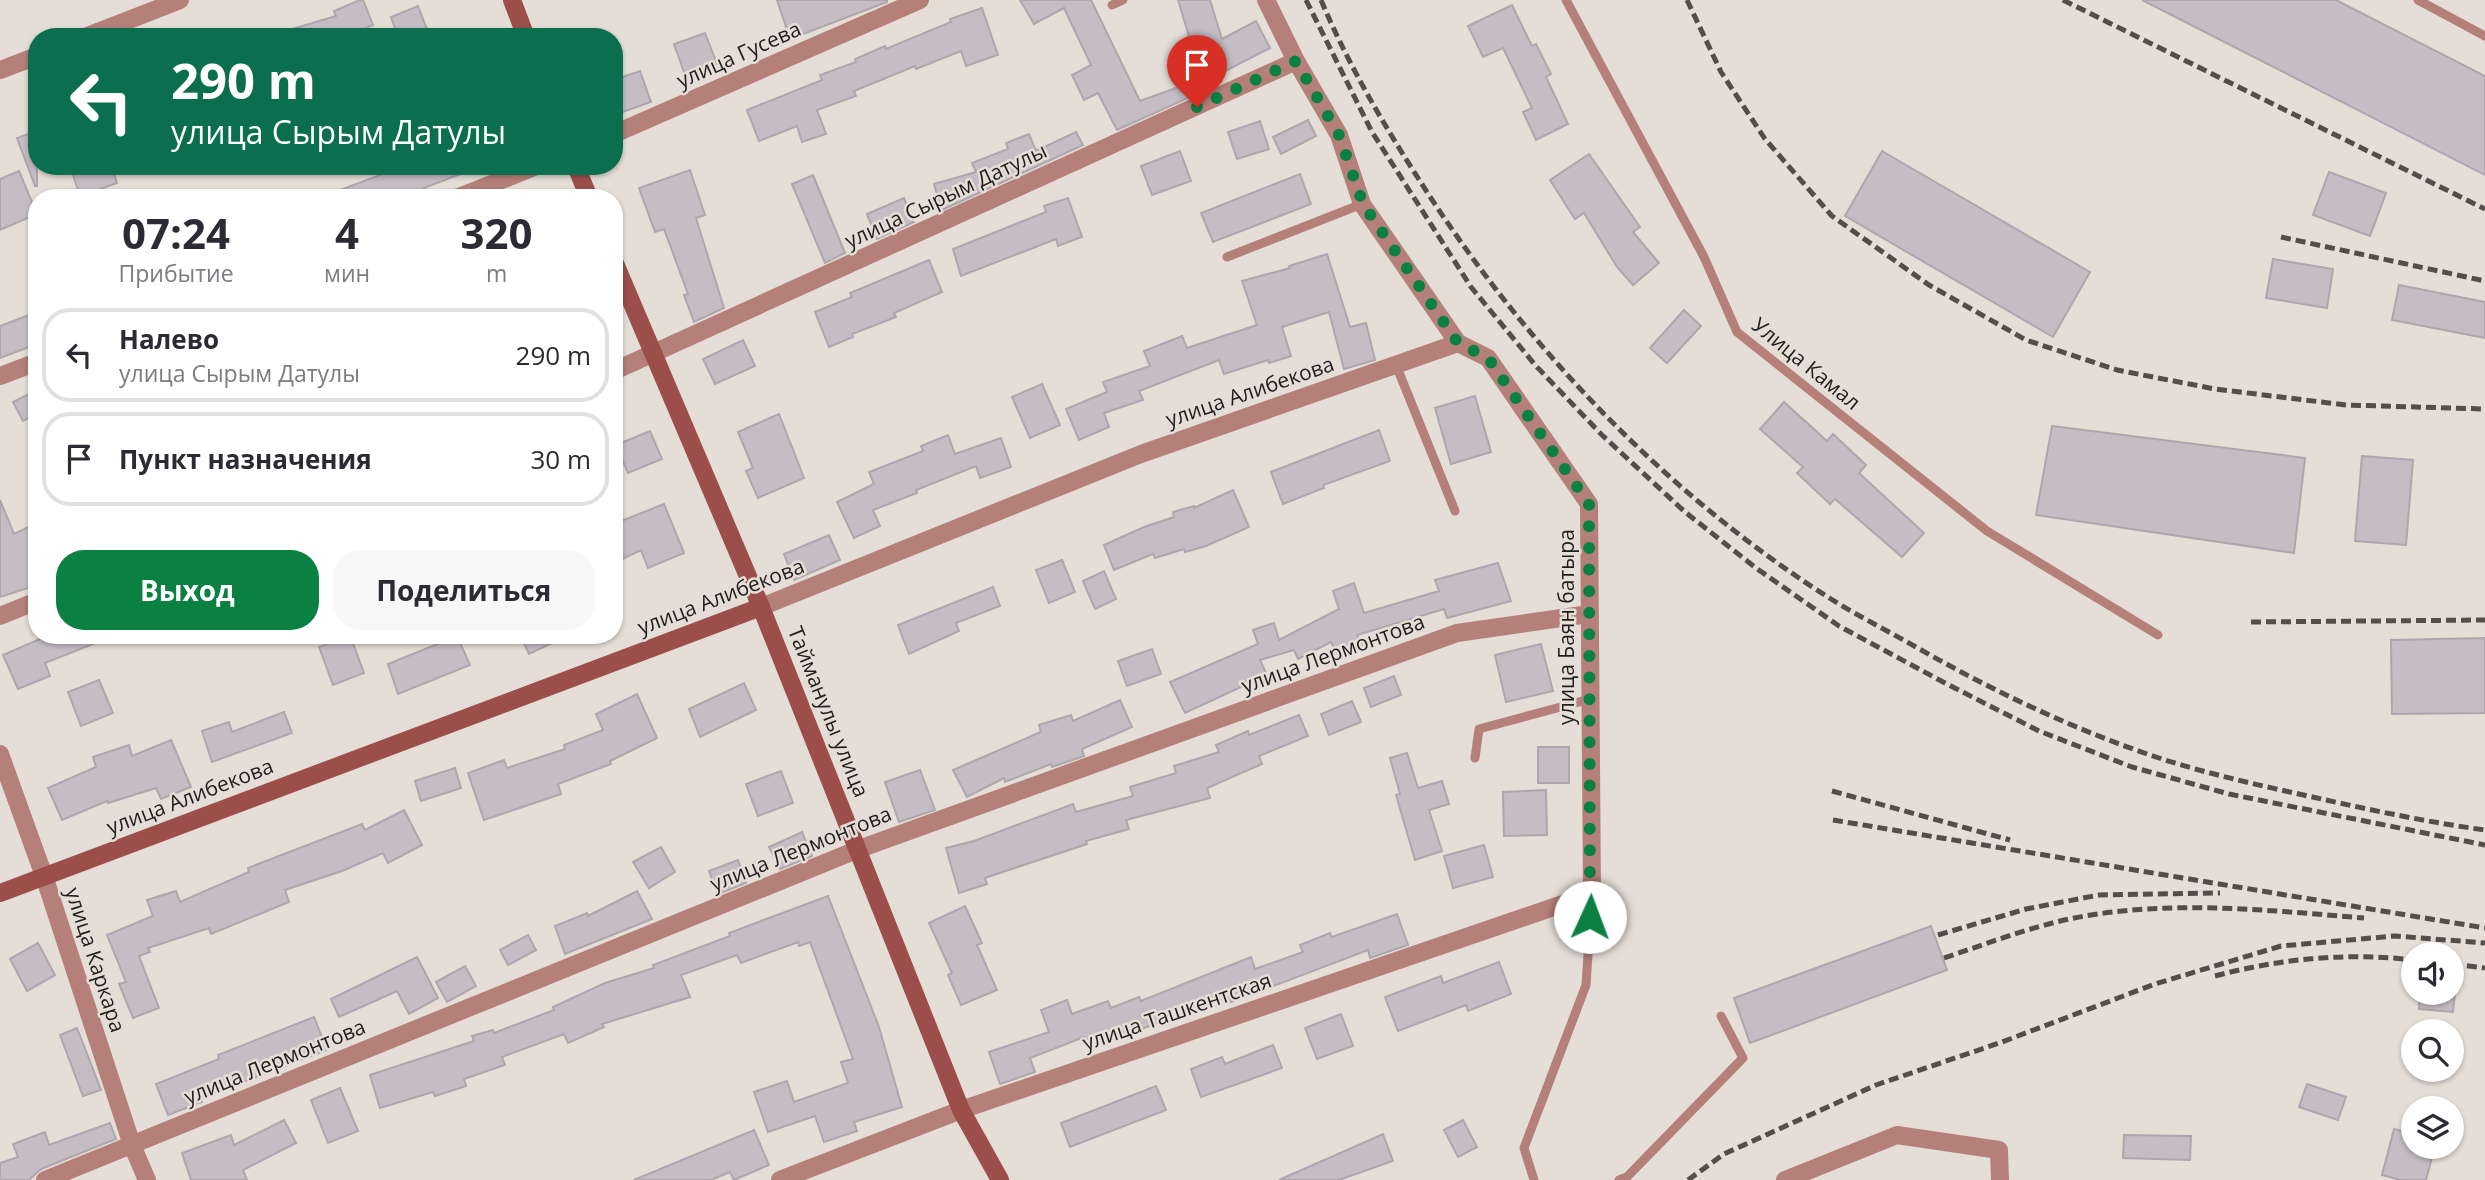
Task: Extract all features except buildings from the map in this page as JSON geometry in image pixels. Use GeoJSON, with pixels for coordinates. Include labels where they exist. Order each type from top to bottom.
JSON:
{"type":"FeatureCollection","features":[{"type":"Feature","properties":{"kind":"street"},"geometry":{"type":"LineString","coordinates":[[108,28],[180,0]]}},
{"type":"Feature","properties":{"kind":"street"},"geometry":{"type":"LineString","coordinates":[[512,0],[523,28]]}},
{"type":"Feature","properties":{"kind":"street","name":"улица Гусева"},"geometry":{"type":"LineString","coordinates":[[623,130],[920,0]]}},
{"type":"Feature","properties":{"kind":"street","name":"улица Баян батыра"},"geometry":{"type":"LineString","coordinates":[[1266,0],[1296,61],[1339,135],[1363,204],[1458,343],[1488,358],[1589,504],[1592,894]]}},
{"type":"Feature","properties":{"kind":"street"},"geometry":{"type":"LineString","coordinates":[[0,70],[28,59]]}},
{"type":"Feature","properties":{"kind":"street","name":"улица Сырым Датулы"},"geometry":{"type":"LineString","coordinates":[[623,367],[1296,61]]}},
{"type":"Feature","properties":{"kind":"street"},"geometry":{"type":"LineString","coordinates":[[479,189],[514,175]]}},
{"type":"Feature","properties":{"kind":"street","name":"Тайманулы улица"},"geometry":{"type":"LineString","coordinates":[[623,284],[761,607],[961,1110],[1000,1180]]}},
{"type":"Feature","properties":{"kind":"street","name":"улица Алибекова"},"geometry":{"type":"LineString","coordinates":[[0,893],[761,607],[1142,454],[1458,343]]}},
{"type":"Feature","properties":{"kind":"street"},"geometry":{"type":"LineString","coordinates":[[0,376],[28,365]]}},
{"type":"Feature","properties":{"kind":"street"},"geometry":{"type":"LineString","coordinates":[[0,616],[28,605]]}},
{"type":"Feature","properties":{"kind":"street","name":"улица Лермонтова"},"geometry":{"type":"LineString","coordinates":[[45,1180],[859,849],[1458,633],[1589,614]]}},
{"type":"Feature","properties":{"kind":"street","name":"улица Каркара"},"geometry":{"type":"LineString","coordinates":[[0,754],[44,876],[132,1145],[147,1180]]}},
{"type":"Feature","properties":{"kind":"street","name":"улица Ташкентская"},"geometry":{"type":"LineString","coordinates":[[780,1180],[961,1110],[1592,894]]}},
{"type":"Feature","properties":{"kind":"street"},"geometry":{"type":"LineString","coordinates":[[1785,1180],[1897,1135],[1999,1150],[2000,1180]]}},
{"type":"Feature","properties":{"kind":"lane"},"geometry":{"type":"LineString","coordinates":[[1112,5],[1123,0]]}},
{"type":"Feature","properties":{"kind":"lane","name":"Улица Камал"},"geometry":{"type":"LineString","coordinates":[[1566,0],[1704,257],[1737,332],[1987,531],[2158,635]]}},
{"type":"Feature","properties":{"kind":"lane"},"geometry":{"type":"LineString","coordinates":[[2418,0],[2485,36]]}},
{"type":"Feature","properties":{"kind":"lane"},"geometry":{"type":"LineString","coordinates":[[1227,257],[1363,204]]}},
{"type":"Feature","properties":{"kind":"lane"},"geometry":{"type":"LineString","coordinates":[[1396,365],[1455,512]]}},
{"type":"Feature","properties":{"kind":"lane"},"geometry":{"type":"LineString","coordinates":[[1475,758],[1479,729],[1590,699]]}},
{"type":"Feature","properties":{"kind":"lane"},"geometry":{"type":"LineString","coordinates":[[1534,1180],[1524,1147],[1586,985],[1592,894]]}},
{"type":"Feature","properties":{"kind":"lane"},"geometry":{"type":"LineString","coordinates":[[1619,1180],[1627,1177],[1742,1058],[1721,1016]]}},
{"type":"Feature","properties":{"kind":"railway"},"geometry":{"type":"LineString","coordinates":[[1306,0],[1372,132],[1471,287],[1536,366],[1602,435],[1685,512],[1756,568],[1839,626],[1945,683],[2039,731],[2132,767],[2229,794],[2485,845]]}},
{"type":"Feature","properties":{"kind":"railway"},"geometry":{"type":"LineString","coordinates":[[1321,0],[1354,69],[1391,135],[1459,240],[1504,299],[1551,357],[1655,463],[1711,512],[1770,557],[1841,605],[1942,662],[2023,703],[2105,739],[2154,757],[2242,781],[2396,815],[2485,830]]}},
{"type":"Feature","properties":{"kind":"railway"},"geometry":{"type":"LineString","coordinates":[[1687,0],[1721,72],[1765,139],[1832,216],[1929,285],[2026,340],[2117,370],[2215,389],[2346,405],[2485,409]]}},
{"type":"Feature","properties":{"kind":"railway"},"geometry":{"type":"LineString","coordinates":[[2063,0],[2485,209]]}},
{"type":"Feature","properties":{"kind":"railway"},"geometry":{"type":"LineString","coordinates":[[2281,237],[2485,281]]}},
{"type":"Feature","properties":{"kind":"railway"},"geometry":{"type":"LineString","coordinates":[[2251,622],[2485,620]]}},
{"type":"Feature","properties":{"kind":"railway"},"geometry":{"type":"LineString","coordinates":[[1832,791],[2010,840]]}},
{"type":"Feature","properties":{"kind":"railway"},"geometry":{"type":"LineString","coordinates":[[1833,820],[2485,928]]}},
{"type":"Feature","properties":{"kind":"railway"},"geometry":{"type":"LineString","coordinates":[[1938,935],[2026,909],[2099,895],[2220,893]]}},
{"type":"Feature","properties":{"kind":"railway"},"geometry":{"type":"LineString","coordinates":[[1944,958],[2059,921],[2131,910],[2231,909],[2364,918]]}},
{"type":"Feature","properties":{"kind":"railway"},"geometry":{"type":"LineString","coordinates":[[1688,1180],[1724,1154],[1876,1085],[2002,1042],[2155,984],[2281,946],[2395,936],[2485,943]]}},
{"type":"Feature","properties":{"kind":"railway"},"geometry":{"type":"LineString","coordinates":[[2215,976],[2288,961],[2338,957],[2401,959]]}},
{"type":"Feature","properties":{"kind":"railway"},"geometry":{"type":"LineString","coordinates":[[2464,965],[2485,968]]}},
{"type":"Feature","properties":{"kind":"route"},"geometry":{"type":"LineString","coordinates":[[1197,107],[1296,61],[1339,135],[1363,204],[1458,343],[1488,358],[1589,504],[1590,917]]}}]}
